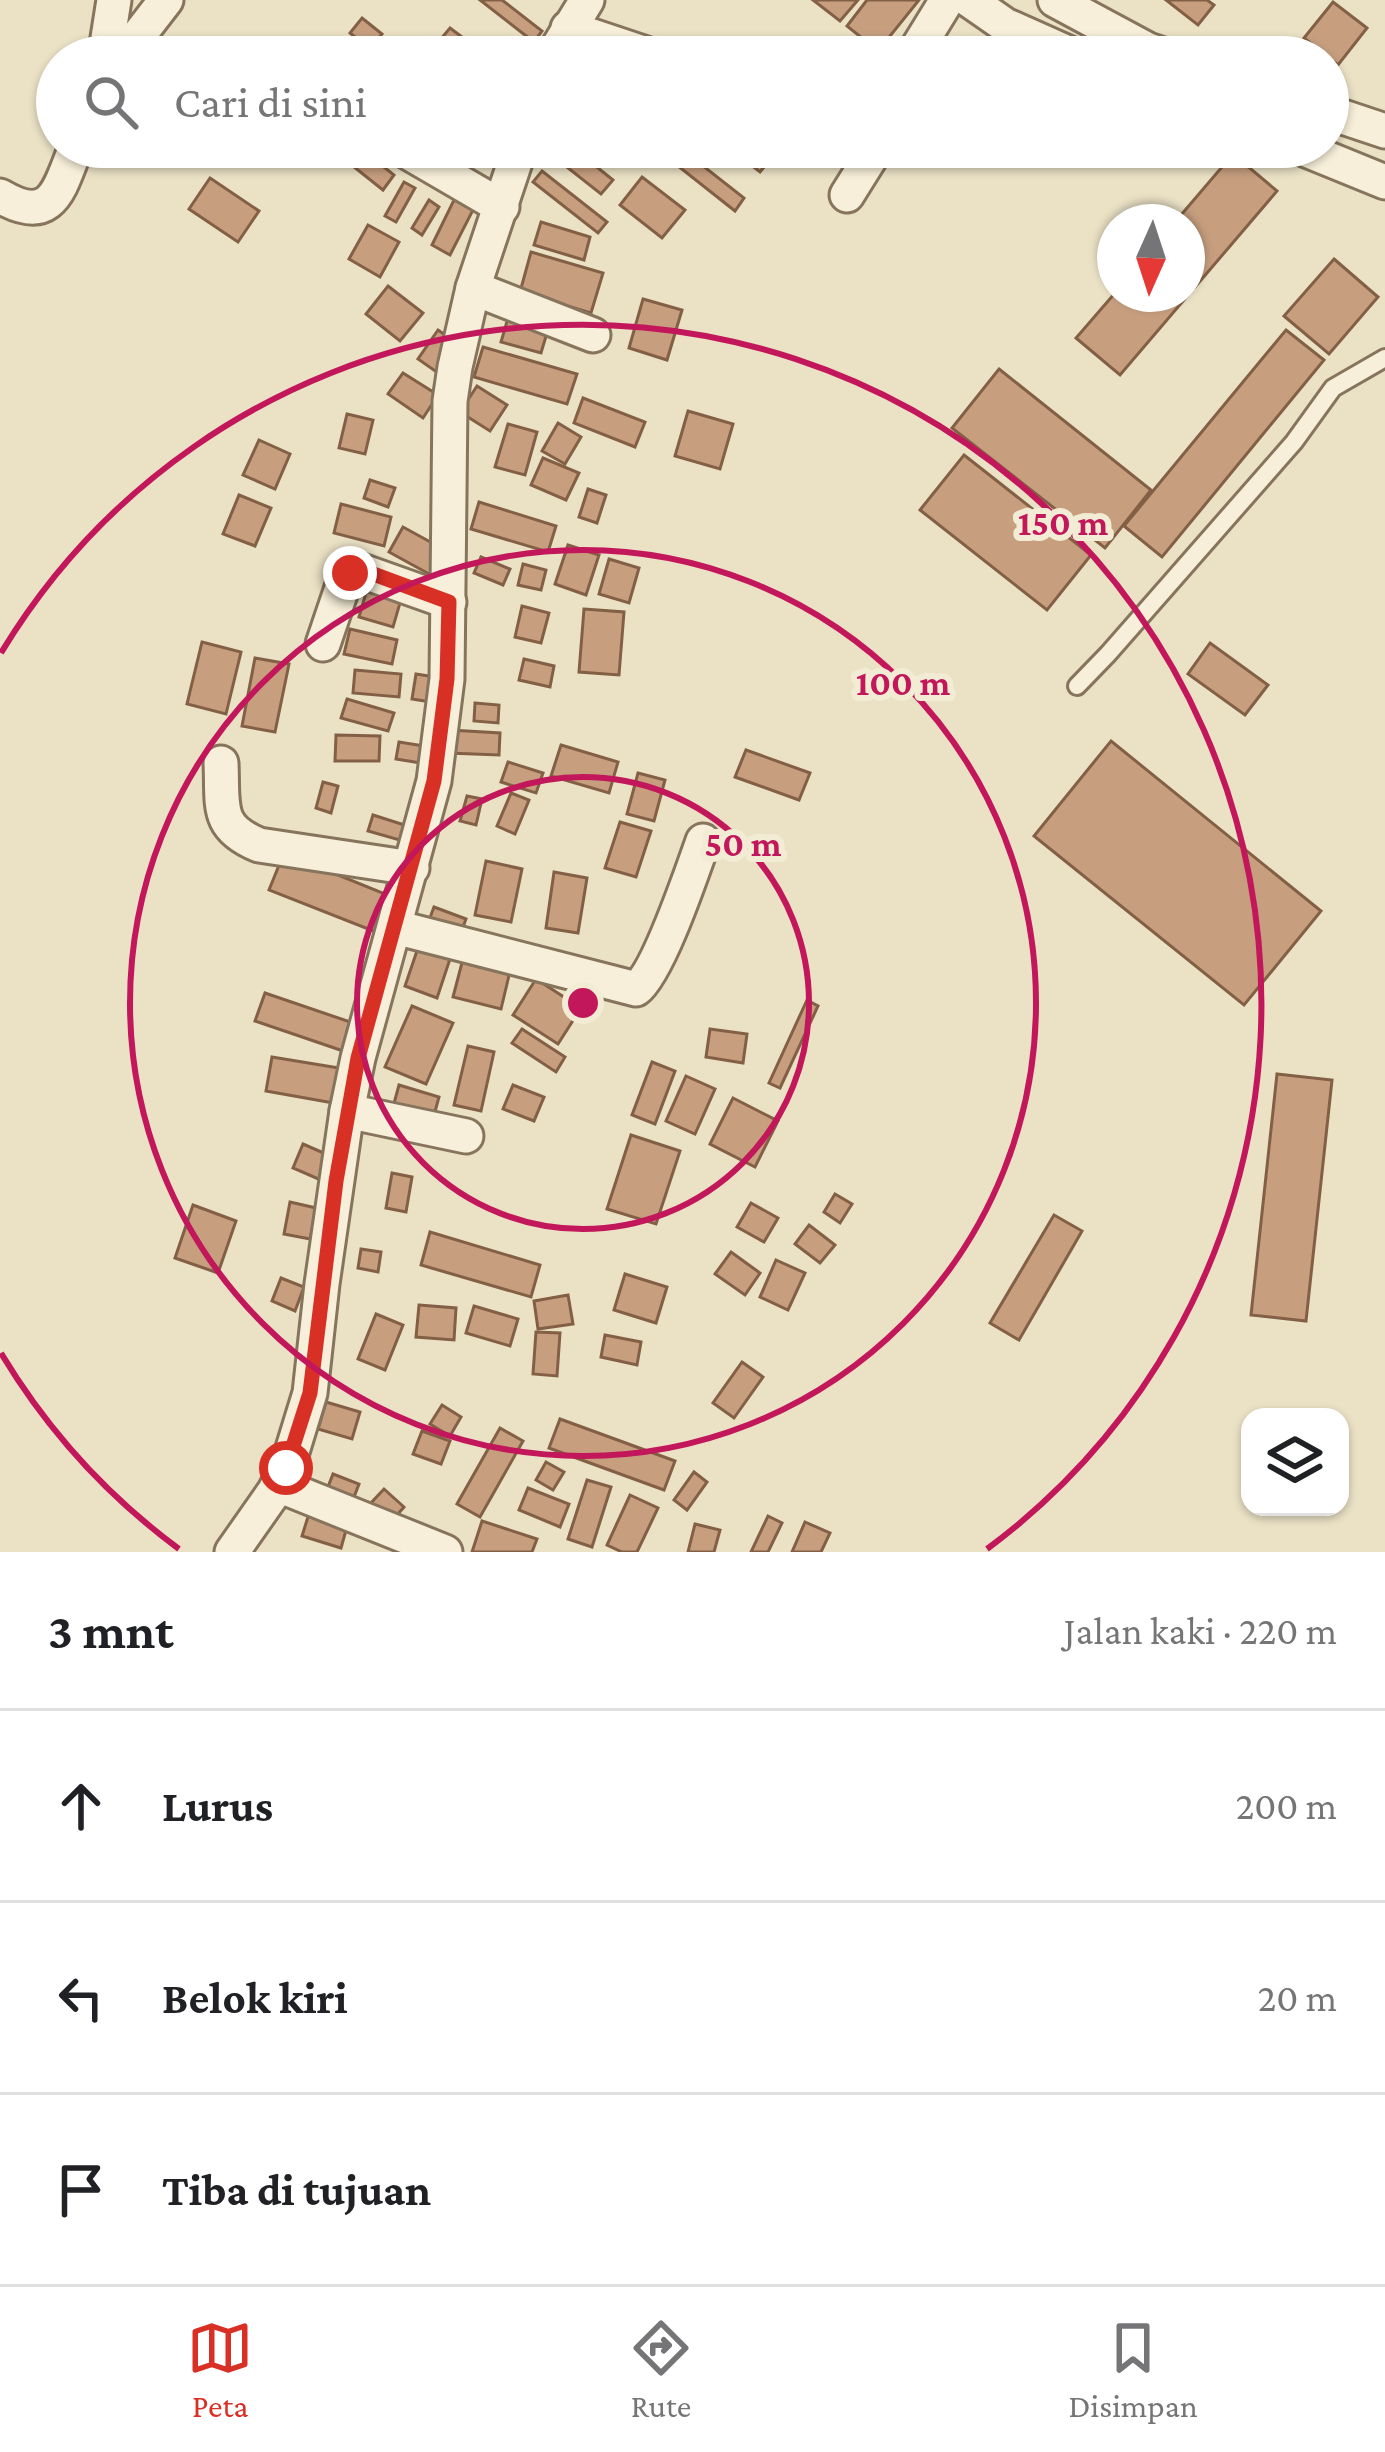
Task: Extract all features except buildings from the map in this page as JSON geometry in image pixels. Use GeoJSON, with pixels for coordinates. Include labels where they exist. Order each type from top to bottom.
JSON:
{"type":"FeatureCollection","features":[{"type":"Feature","properties":{"kind":"street"},"geometry":{"type":"LineString","coordinates":[[108,36],[114,0]]}},
{"type":"Feature","properties":{"kind":"street"},"geometry":{"type":"LineString","coordinates":[[138,36],[166,0]]}},
{"type":"Feature","properties":{"kind":"street"},"geometry":{"type":"LineString","coordinates":[[925,36],[946,0]]}},
{"type":"Feature","properties":{"kind":"street"},"geometry":{"type":"LineString","coordinates":[[969,0],[1030,36]]}},
{"type":"Feature","properties":{"kind":"street"},"geometry":{"type":"LineString","coordinates":[[1055,0],[1122,36]]}},
{"type":"Feature","properties":{"kind":"street"},"geometry":{"type":"LineString","coordinates":[[1349,119],[1385,131]]}},
{"type":"Feature","properties":{"kind":"street"},"geometry":{"type":"LineString","coordinates":[[1349,167],[1385,182]]}},
{"type":"Feature","properties":{"kind":"street"},"geometry":{"type":"LineString","coordinates":[[0,196],[29,209],[51,201],[68,168]]}},
{"type":"Feature","properties":{"kind":"street"},"geometry":{"type":"LineString","coordinates":[[435,168],[502,207]]}},
{"type":"Feature","properties":{"kind":"street"},"geometry":{"type":"LineString","coordinates":[[232,1552],[278,1485],[310,1393],[347,1111],[434,781],[447,679],[454,367],[473,289],[514,168]]}},
{"type":"Feature","properties":{"kind":"street"},"geometry":{"type":"LineString","coordinates":[[847,195],[864,168]]}},
{"type":"Feature","properties":{"kind":"street"},"geometry":{"type":"LineString","coordinates":[[473,289],[593,335]]}},
{"type":"Feature","properties":{"kind":"street"},"geometry":{"type":"LineString","coordinates":[[323,644],[344,582],[359,570],[449,602]]}},
{"type":"Feature","properties":{"kind":"street"},"geometry":{"type":"LineString","coordinates":[[221,763],[226,821],[238,836],[260,845],[412,868]]}},
{"type":"Feature","properties":{"kind":"street"},"geometry":{"type":"LineString","coordinates":[[395,927],[636,989],[643,985],[656,958],[703,841]]}},
{"type":"Feature","properties":{"kind":"street"},"geometry":{"type":"LineString","coordinates":[[347,1111],[466,1136]]}},
{"type":"Feature","properties":{"kind":"street"},"geometry":{"type":"LineString","coordinates":[[278,1485],[445,1552]]}},
{"type":"Feature","properties":{"kind":"lane"},"geometry":{"type":"LineString","coordinates":[[1077,686],[1294,442],[1333,388],[1385,358]]}},
{"type":"Feature","properties":{"kind":"route"},"geometry":{"type":"LineString","coordinates":[[286,1468],[310,1393],[347,1111],[434,781],[447,679],[449,602],[368,572],[350,573]]}}]}
